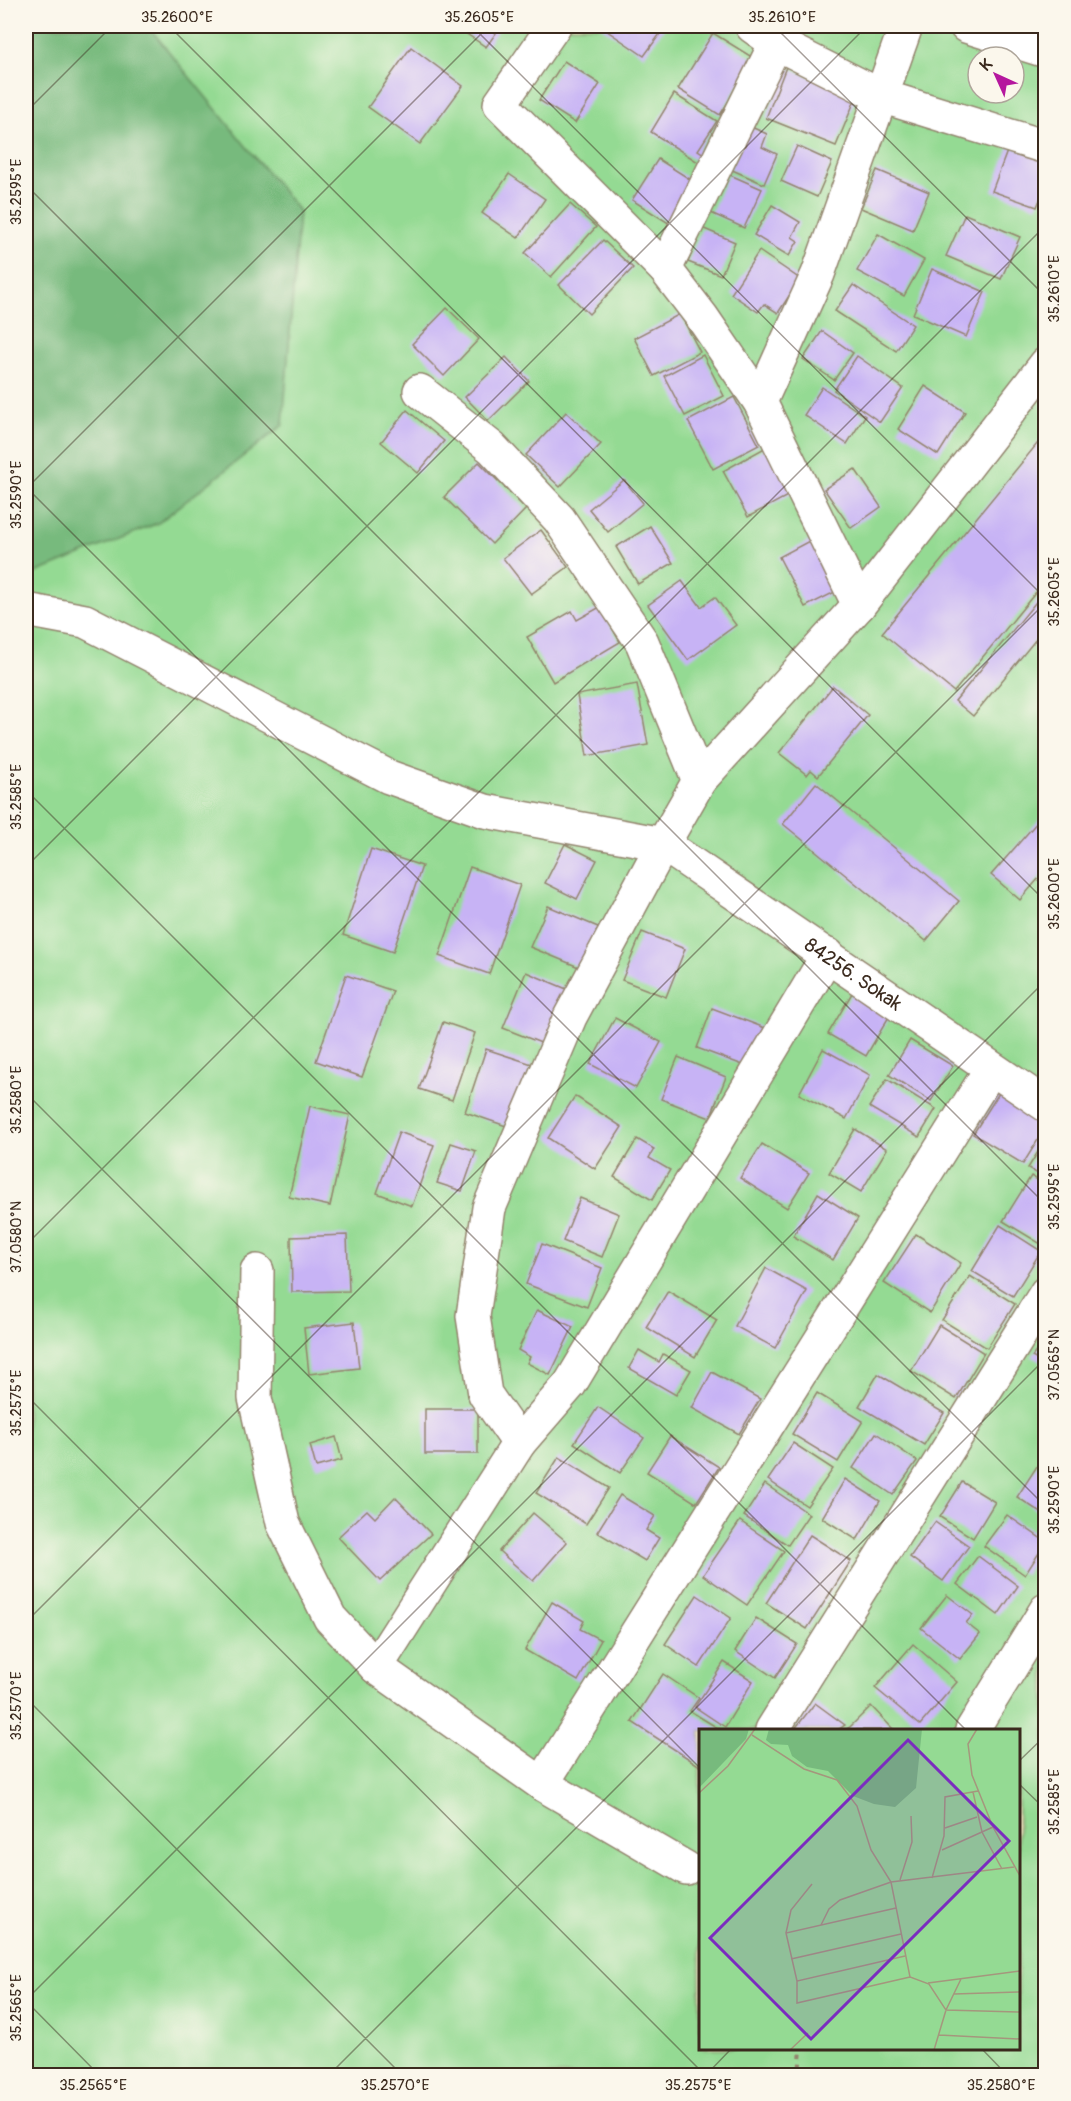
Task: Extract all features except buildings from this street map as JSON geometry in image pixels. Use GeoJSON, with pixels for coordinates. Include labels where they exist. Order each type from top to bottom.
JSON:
{"type":"FeatureCollection","features":[{"type":"Feature","properties":{"kind":"street"},"geometry":{"type":"LineString","coordinates":[[554,26],[500,104],[665,268],[702,317],[760,402],[859,605]]}},
{"type":"Feature","properties":{"kind":"street"},"geometry":{"type":"LineString","coordinates":[[760,402],[818,274],[906,26]]}},
{"type":"Feature","properties":{"kind":"street"},"geometry":{"type":"LineString","coordinates":[[966,26],[1046,51]]}},
{"type":"Feature","properties":{"kind":"street"},"geometry":{"type":"LineString","coordinates":[[665,268],[764,34],[881,96],[1046,147]]}},
{"type":"Feature","properties":{"kind":"street"},"geometry":{"type":"LineString","coordinates":[[519,1443],[485,1394],[472,1316],[489,1208],[570,1017],[699,781],[859,605],[1046,364]]}},
{"type":"Feature","properties":{"kind":"street"},"geometry":{"type":"LineString","coordinates":[[420,392],[492,448],[559,519],[642,642],[699,781]]}},
{"type":"Feature","properties":{"kind":"street"},"geometry":{"type":"LineString","coordinates":[[26,610],[84,621],[389,777],[485,811],[663,844]]}},
{"type":"Feature","properties":{"kind":"street","name":"84256. Sokak"},"geometry":{"type":"LineString","coordinates":[[663,844],[828,955],[991,1069],[1046,1104]]}},
{"type":"Feature","properties":{"kind":"street"},"geometry":{"type":"LineString","coordinates":[[376,1667],[519,1443],[570,1384],[828,955]]}},
{"type":"Feature","properties":{"kind":"street"},"geometry":{"type":"LineString","coordinates":[[542,1784],[991,1069]]}},
{"type":"Feature","properties":{"kind":"street"},"geometry":{"type":"LineString","coordinates":[[257,1271],[255,1398],[283,1523],[330,1618],[376,1667],[542,1784],[696,1865]]}},
{"type":"Feature","properties":{"kind":"street"},"geometry":{"type":"LineString","coordinates":[[773,1729],[1046,1293]]}},
{"type":"Feature","properties":{"kind":"street"},"geometry":{"type":"LineString","coordinates":[[973,1729],[1046,1610]]}},
{"type":"Feature","properties":{"kind":"path"},"geometry":{"type":"LineString","coordinates":[[799,2076],[801,2050]]}},
{"type":"Feature","properties":{"kind":"green space"},"geometry":{"type":"Polygon","coordinates":[[[26,26],[1045,26],[1045,2075],[26,2076],[26,26]]]}},
{"type":"Feature","properties":{"kind":"green space"},"geometry":{"type":"Polygon","coordinates":[[[26,26],[148,26],[299,211],[283,425],[158,523],[26,577],[26,26]]]}}]}
